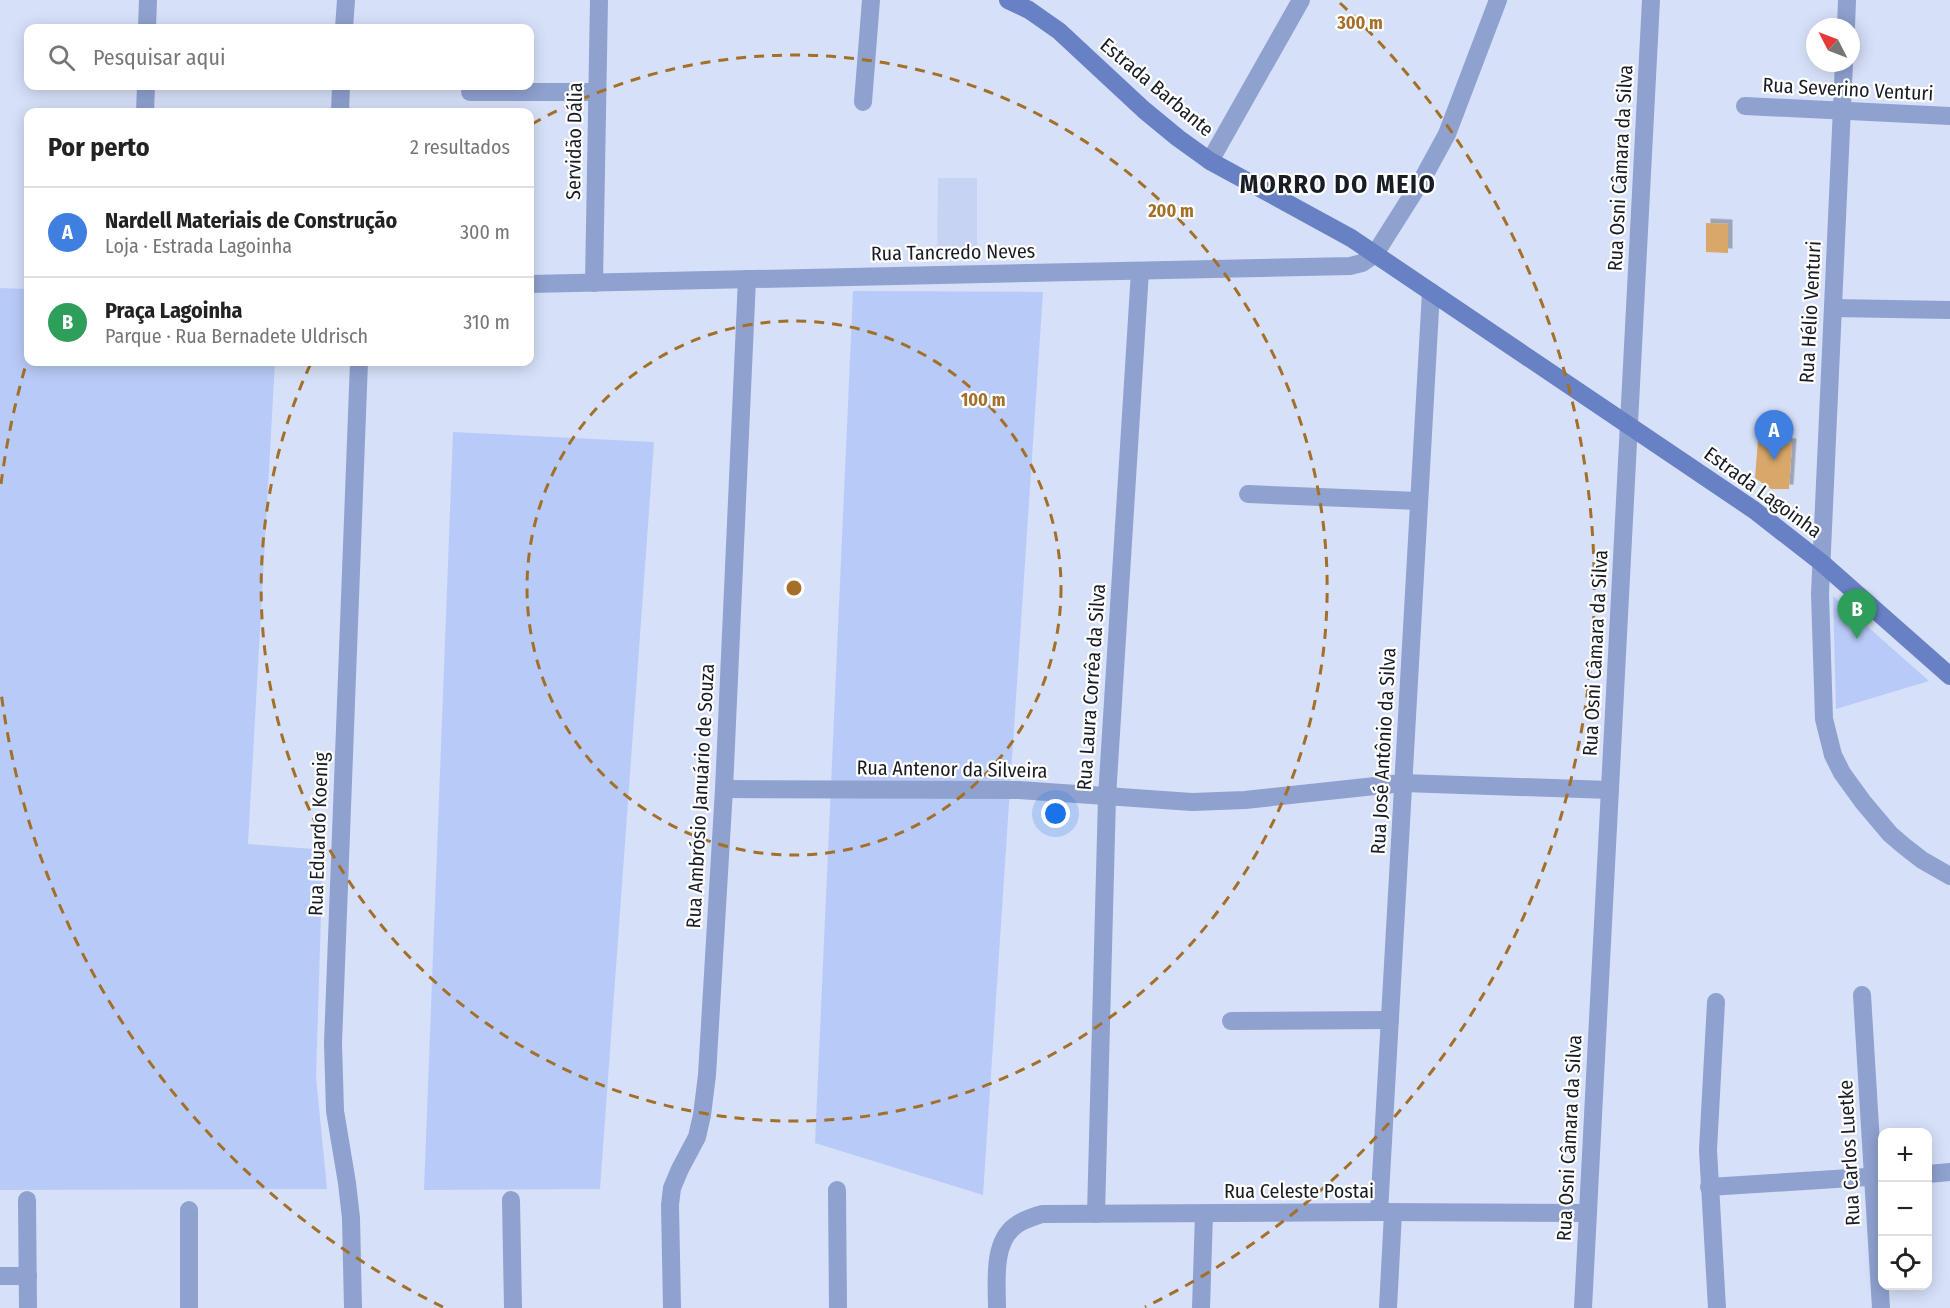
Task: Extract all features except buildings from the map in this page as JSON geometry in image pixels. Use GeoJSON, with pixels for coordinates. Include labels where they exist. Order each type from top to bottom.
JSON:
{"type":"FeatureCollection","features":[{"type":"Feature","properties":{"kind":"main road","name":"Estrada Barbante"},"geometry":{"type":"LineString","coordinates":[[1008,0],[1029,10],[1059,31],[1144,110],[1210,161],[1328,224],[1375,254]]}},
{"type":"Feature","properties":{"kind":"main road","name":"Estrada Lagoinha"},"geometry":{"type":"LineString","coordinates":[[1375,254],[1754,510],[1822,563]]}},
{"type":"Feature","properties":{"kind":"main road"},"geometry":{"type":"LineString","coordinates":[[1822,563],[1949,673]]}},
{"type":"Feature","properties":{"kind":"street"},"geometry":{"type":"LineString","coordinates":[[147,24],[148,0]]}},
{"type":"Feature","properties":{"kind":"street"},"geometry":{"type":"LineString","coordinates":[[344,24],[346,0]]}},
{"type":"Feature","properties":{"kind":"street","name":"Servidão Dália"},"geometry":{"type":"LineString","coordinates":[[594,283],[599,0]]}},
{"type":"Feature","properties":{"kind":"street"},"geometry":{"type":"LineString","coordinates":[[863,102],[871,0]]}},
{"type":"Feature","properties":{"kind":"street"},"geometry":{"type":"LineString","coordinates":[[1210,161],[1301,0]]}},
{"type":"Feature","properties":{"kind":"street"},"geometry":{"type":"LineString","coordinates":[[1375,254],[1447,134],[1498,0]]}},
{"type":"Feature","properties":{"kind":"street","name":"Rua Osni Câmara da Silva"},"geometry":{"type":"LineString","coordinates":[[1583,1308],[1651,0]]}},
{"type":"Feature","properties":{"kind":"street"},"geometry":{"type":"LineString","coordinates":[[1846,18],[1847,0]]}},
{"type":"Feature","properties":{"kind":"street","name":"Rua Hélio Venturi"},"geometry":{"type":"LineString","coordinates":[[1822,563],[1844,72]]}},
{"type":"Feature","properties":{"kind":"street"},"geometry":{"type":"LineString","coordinates":[[146,90],[146,108]]}},
{"type":"Feature","properties":{"kind":"street"},"geometry":{"type":"LineString","coordinates":[[340,108],[341,90]]}},
{"type":"Feature","properties":{"kind":"street"},"geometry":{"type":"LineString","coordinates":[[470,92],[597,92]]}},
{"type":"Feature","properties":{"kind":"street","name":"Rua Severino Venturi"},"geometry":{"type":"LineString","coordinates":[[1745,106],[1950,116]]}},
{"type":"Feature","properties":{"kind":"street","name":"Rua Tancredo Neves"},"geometry":{"type":"LineString","coordinates":[[534,284],[1350,266],[1362,263],[1375,254]]}},
{"type":"Feature","properties":{"kind":"street","name":"Rua Laura Corrêa da Silva"},"geometry":{"type":"LineString","coordinates":[[1096,1214],[1107,797],[1140,271]]}},
{"type":"Feature","properties":{"kind":"street","name":"Rua Ambrósio Januário de Souza"},"geometry":{"type":"LineString","coordinates":[[672,1308],[670,1205],[672,1188],[697,1137],[707,1075],[724,789],[747,279]]}},
{"type":"Feature","properties":{"kind":"street","name":"Rua José Antônio da Silva"},"geometry":{"type":"LineString","coordinates":[[1388,1308],[1386,1213],[1390,1020],[1431,292]]}},
{"type":"Feature","properties":{"kind":"street"},"geometry":{"type":"LineString","coordinates":[[1833,308],[1950,310]]}},
{"type":"Feature","properties":{"kind":"street","name":"Rua Eduardo Koenig"},"geometry":{"type":"LineString","coordinates":[[353,1308],[351,1218],[335,1111],[333,1043],[359,366]]}},
{"type":"Feature","properties":{"kind":"street"},"geometry":{"type":"LineString","coordinates":[[1248,494],[1419,501]]}},
{"type":"Feature","properties":{"kind":"street","name":"Estrada Lagoinha"},"geometry":{"type":"LineString","coordinates":[[1822,563],[1820,619],[1822,696],[1824,719],[1833,755],[1842,773],[1890,834],[1922,860],[1950,876]]}},
{"type":"Feature","properties":{"kind":"street","name":"Rua Antenor da Silveira"},"geometry":{"type":"LineString","coordinates":[[724,789],[1018,790],[1192,802],[1219,802],[1403,783],[1610,790]]}},
{"type":"Feature","properties":{"kind":"street","name":"Rua Carlos Luetke"},"geometry":{"type":"LineString","coordinates":[[1862,995],[1878,1177]]}},
{"type":"Feature","properties":{"kind":"street"},"geometry":{"type":"LineString","coordinates":[[1716,1002],[1708,1116],[1709,1187],[1717,1308]]}},
{"type":"Feature","properties":{"kind":"street"},"geometry":{"type":"LineString","coordinates":[[1231,1021],[1390,1020]]}},
{"type":"Feature","properties":{"kind":"street"},"geometry":{"type":"LineString","coordinates":[[1932,1174],[1950,1172]]}},
{"type":"Feature","properties":{"kind":"street"},"geometry":{"type":"LineString","coordinates":[[1709,1187],[1878,1177]]}},
{"type":"Feature","properties":{"kind":"street","name":"Rua Carlos Luetke"},"geometry":{"type":"LineString","coordinates":[[1878,1182],[1881,1308]]}},
{"type":"Feature","properties":{"kind":"street"},"geometry":{"type":"LineString","coordinates":[[837,1190],[838,1308]]}},
{"type":"Feature","properties":{"kind":"street"},"geometry":{"type":"LineString","coordinates":[[27,1200],[28,1308]]}},
{"type":"Feature","properties":{"kind":"street"},"geometry":{"type":"LineString","coordinates":[[511,1200],[513,1308]]}},
{"type":"Feature","properties":{"kind":"street"},"geometry":{"type":"LineString","coordinates":[[189,1210],[189,1308]]}},
{"type":"Feature","properties":{"kind":"street","name":"Rua Celeste Postai"},"geometry":{"type":"LineString","coordinates":[[997,1308],[997,1266],[1001,1246],[1014,1226],[1042,1214],[1588,1214]]}},
{"type":"Feature","properties":{"kind":"street"},"geometry":{"type":"LineString","coordinates":[[1201,1308],[1204,1214]]}},
{"type":"Feature","properties":{"kind":"street"},"geometry":{"type":"LineString","coordinates":[[0,1276],[28,1276]]}},
{"type":"Feature","properties":{"kind":"shaded area"},"geometry":{"type":"Polygon","coordinates":[[[938,178],[977,178],[977,258],[937,258],[938,178]]]}},
{"type":"Feature","properties":{"kind":"shaded area"},"geometry":{"type":"Polygon","coordinates":[[[0,288],[24,289],[24,366],[275,366],[248,844],[327,850],[322,883],[316,1077],[327,1189],[0,1190],[0,288]]]}},
{"type":"Feature","properties":{"kind":"shaded area"},"geometry":{"type":"Polygon","coordinates":[[[853,291],[1043,292],[983,1195],[815,1143],[853,291]]]}},
{"type":"Feature","properties":{"kind":"shaded area"},"geometry":{"type":"Polygon","coordinates":[[[453,432],[654,442],[600,1189],[424,1190],[453,432]]]}},
{"type":"Feature","properties":{"kind":"shaded area"},"geometry":{"type":"Polygon","coordinates":[[[1833,596],[1929,681],[1836,709],[1833,596]]]}},
{"type":"Feature","properties":{"kind":"place","name":"Nardell Materiais de Construção"},"geometry":{"type":"Point","coordinates":[1774,460]}},
{"type":"Feature","properties":{"kind":"place","name":"Praça Lagoinha"},"geometry":{"type":"Point","coordinates":[1857,639]}},
{"type":"Feature","properties":{"kind":"district","name":"MORRO DO MEIO"},"geometry":{"type":"Point","coordinates":[1338,184]}}]}
